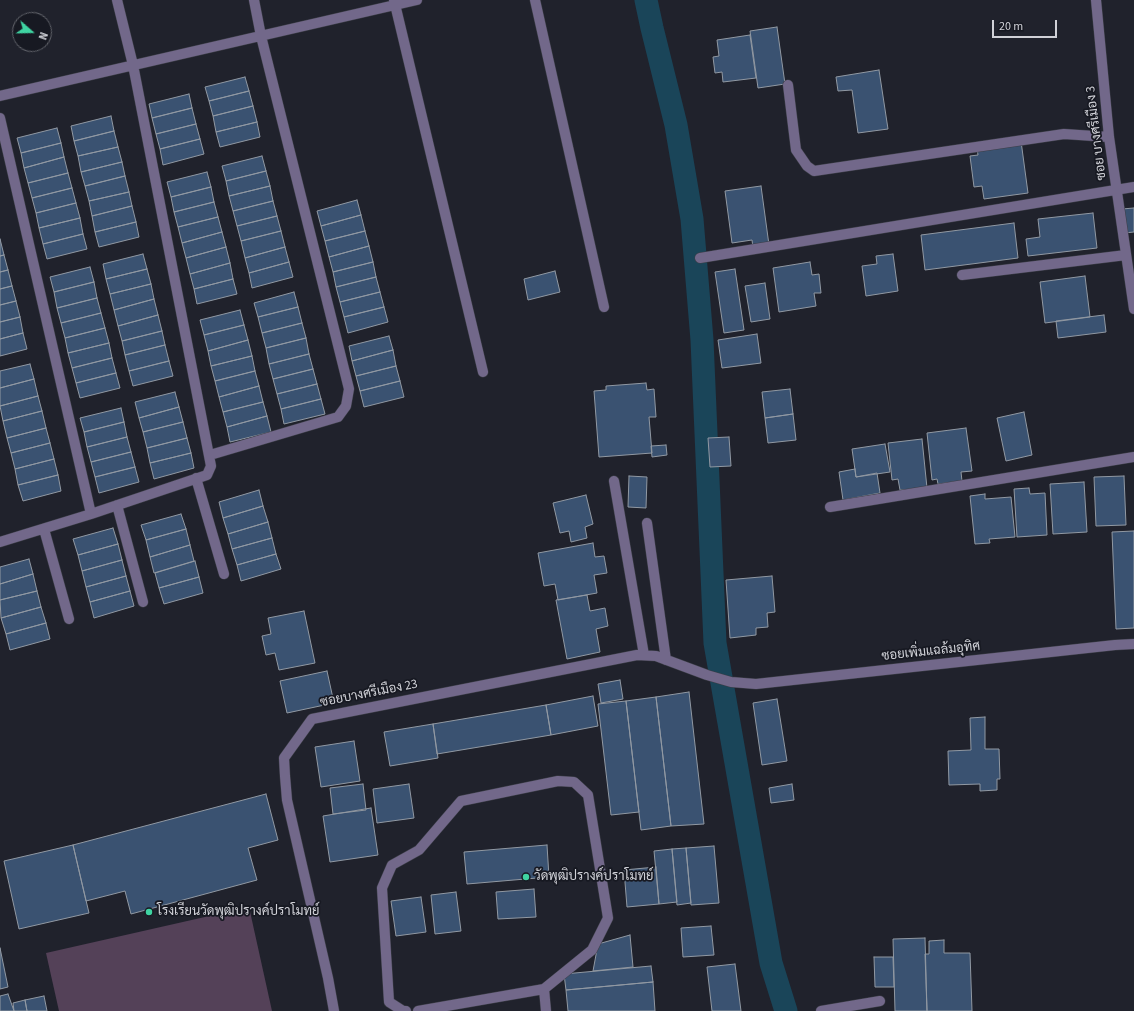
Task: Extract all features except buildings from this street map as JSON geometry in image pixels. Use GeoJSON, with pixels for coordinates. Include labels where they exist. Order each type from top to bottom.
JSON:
{"type":"FeatureCollection","features":[{"type":"Feature","properties":{"kind":"street"},"geometry":{"type":"LineString","coordinates":[[0,542],[91,514],[207,475],[211,466],[133,65],[116,0]]}},
{"type":"Feature","properties":{"kind":"street"},"geometry":{"type":"LineString","coordinates":[[210,455],[338,417],[346,406],[349,389],[261,36],[254,0]]}},
{"type":"Feature","properties":{"kind":"street"},"geometry":{"type":"LineString","coordinates":[[0,96],[261,36],[395,2],[417,0]]}},
{"type":"Feature","properties":{"kind":"street"},"geometry":{"type":"LineString","coordinates":[[535,0],[604,307]]}},
{"type":"Feature","properties":{"kind":"street","name":"ซอย บางศรีเมือง 3"},"geometry":{"type":"LineString","coordinates":[[1096,0],[1110,138],[1134,309]]}},
{"type":"Feature","properties":{"kind":"street"},"geometry":{"type":"LineString","coordinates":[[395,2],[483,372]]}},
{"type":"Feature","properties":{"kind":"street"},"geometry":{"type":"LineString","coordinates":[[788,85],[796,150],[807,166],[814,171],[1064,134],[1110,138]]}},
{"type":"Feature","properties":{"kind":"street"},"geometry":{"type":"LineString","coordinates":[[0,118],[91,514]]}},
{"type":"Feature","properties":{"kind":"street"},"geometry":{"type":"LineString","coordinates":[[700,258],[1117,189],[1134,188]]}},
{"type":"Feature","properties":{"kind":"street"},"geometry":{"type":"LineString","coordinates":[[962,275],[1126,255]]}},
{"type":"Feature","properties":{"kind":"street"},"geometry":{"type":"LineString","coordinates":[[830,507],[1134,457]]}},
{"type":"Feature","properties":{"kind":"street"},"geometry":{"type":"LineString","coordinates":[[196,478],[224,574]]}},
{"type":"Feature","properties":{"kind":"street"},"geometry":{"type":"LineString","coordinates":[[614,481],[644,654]]}},
{"type":"Feature","properties":{"kind":"street"},"geometry":{"type":"LineString","coordinates":[[117,505],[143,602]]}},
{"type":"Feature","properties":{"kind":"street"},"geometry":{"type":"LineString","coordinates":[[647,523],[666,660]]}},
{"type":"Feature","properties":{"kind":"street"},"geometry":{"type":"LineString","coordinates":[[44,529],[69,619]]}},
{"type":"Feature","properties":{"kind":"street","name":"ซอยเพิ่มแฉล้มอุทิศ"},"geometry":{"type":"LineString","coordinates":[[707,675],[731,682],[756,684],[1134,644]]}},
{"type":"Feature","properties":{"kind":"street","name":"ซอยบางศรีเมือง 23"},"geometry":{"type":"LineString","coordinates":[[334,1011],[328,978],[287,800],[285,776],[284,758],[312,719],[644,654],[656,656],[707,675]]}},
{"type":"Feature","properties":{"kind":"street"},"geometry":{"type":"LineString","coordinates":[[406,1011],[403,1011],[389,1002],[382,888],[392,865],[419,850],[461,802],[558,781],[574,782],[588,795],[608,918],[592,950],[544,989],[418,1011]]}},
{"type":"Feature","properties":{"kind":"street"},"geometry":{"type":"LineString","coordinates":[[544,989],[546,1011]]}},
{"type":"Feature","properties":{"kind":"street"},"geometry":{"type":"LineString","coordinates":[[821,1011],[880,1001]]}},
{"type":"Feature","properties":{"kind":"shaded area"},"geometry":{"type":"Polygon","coordinates":[[[249,907],[272,1011],[59,1011],[46,953],[249,907]]]}},
{"type":"Feature","properties":{"kind":"waterway"},"geometry":{"type":"LineString","coordinates":[[646,0],[676,125],[692,219],[702,340],[715,643],[771,963],[786,1011]]}},
{"type":"Feature","properties":{"kind":"place","name":"วัดพุฒิปรางค์ปราโมทย์"},"geometry":{"type":"Point","coordinates":[526,877]}},
{"type":"Feature","properties":{"kind":"place","name":"โรงเรียนวัดพุฒิปรางค์ปราโมทย์"},"geometry":{"type":"Point","coordinates":[149,912]}}]}
